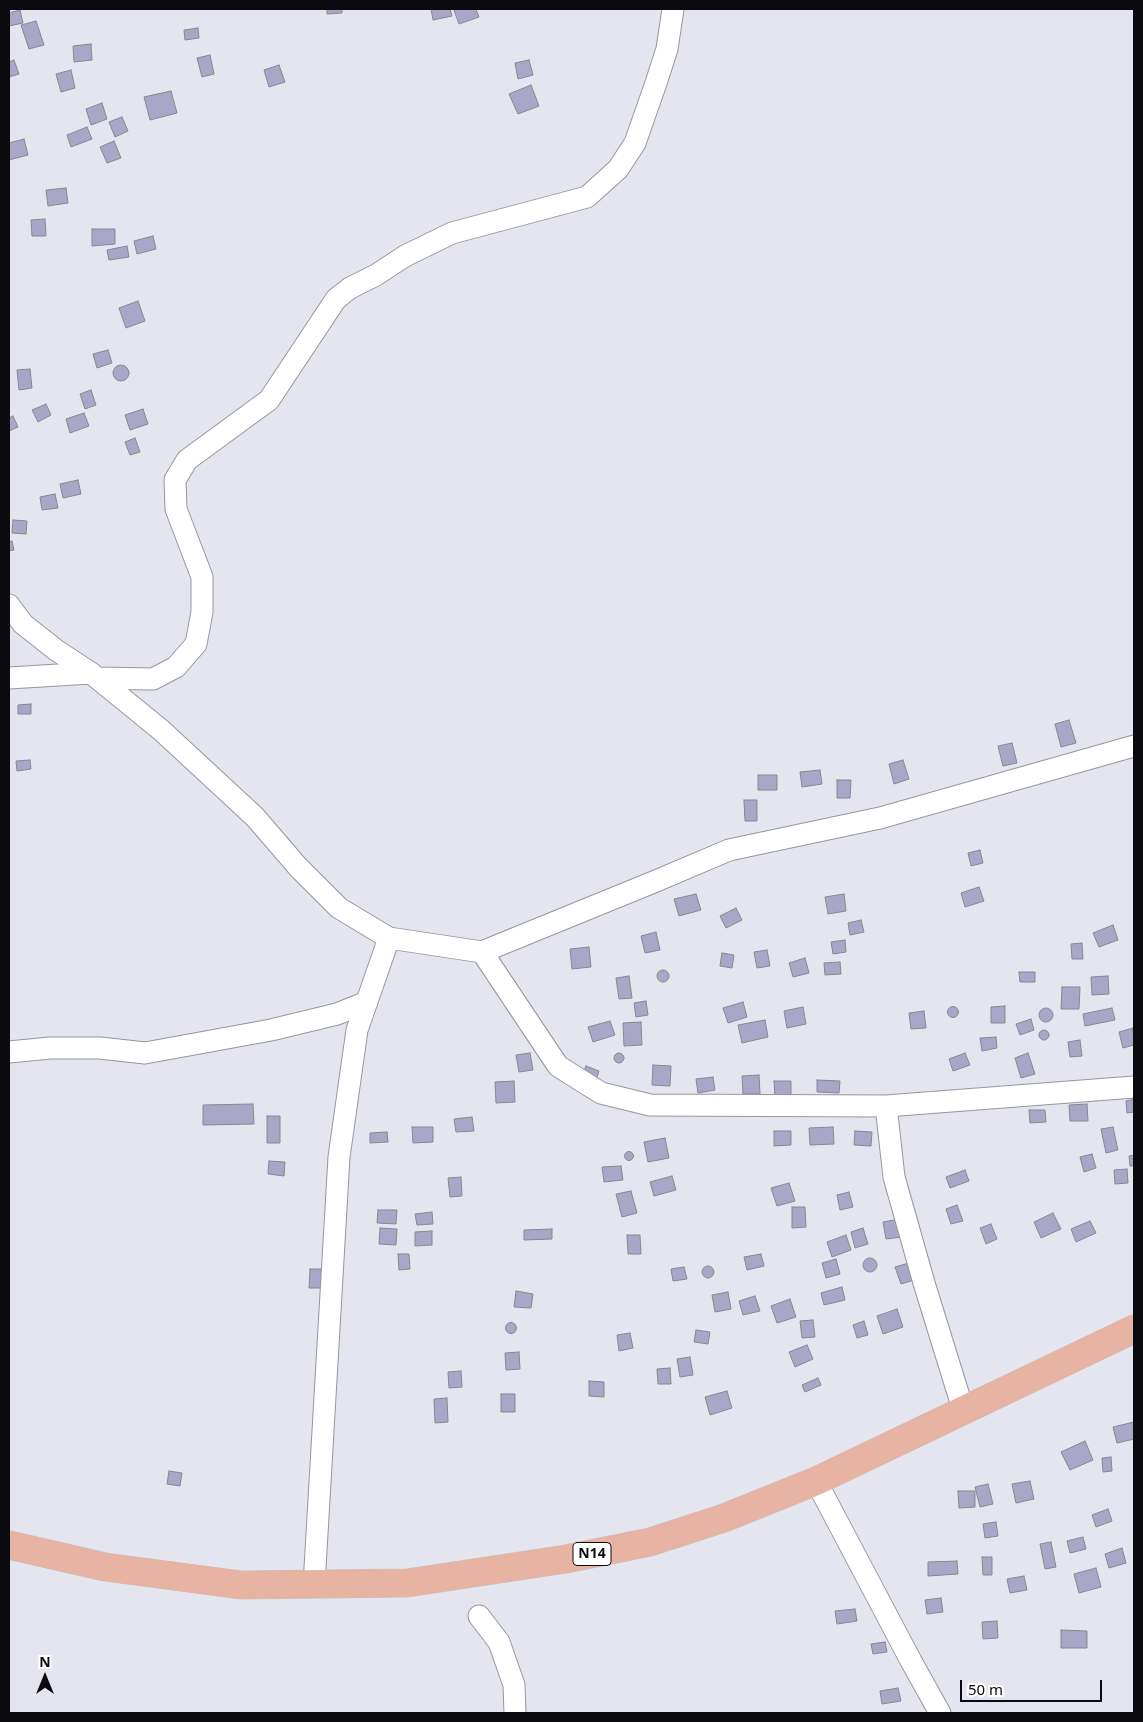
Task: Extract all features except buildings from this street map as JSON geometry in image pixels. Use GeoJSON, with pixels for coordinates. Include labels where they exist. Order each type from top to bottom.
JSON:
{"type":"FeatureCollection","features":[{"type":"Feature","properties":{"kind":"main road","name":"N14"},"geometry":{"type":"LineString","coordinates":[[9,1545],[105,1567],[241,1585],[407,1583],[566,1560],[650,1542],[724,1518],[816,1480],[1134,1329]]}},
{"type":"Feature","properties":{"kind":"street"},"geometry":{"type":"LineString","coordinates":[[9,678],[94,675],[152,679],[176,668],[196,644],[202,612],[202,576],[176,508],[175,480],[187,460],[269,400],[336,299],[350,288],[376,275],[405,256],[452,233],[587,197],[618,169],[635,143],[656,84],[667,49],[673,9]]}},
{"type":"Feature","properties":{"kind":"street"},"geometry":{"type":"LineString","coordinates":[[9,605],[23,624],[56,650],[94,675],[162,730],[254,817],[298,867],[339,908],[389,938],[482,952],[729,850],[880,818],[1134,746]]}},
{"type":"Feature","properties":{"kind":"street"},"geometry":{"type":"LineString","coordinates":[[314,1585],[339,1157],[357,1030],[389,938]]}},
{"type":"Feature","properties":{"kind":"street"},"geometry":{"type":"LineString","coordinates":[[482,952],[558,1066],[600,1093],[650,1106],[886,1106],[1134,1087]]}},
{"type":"Feature","properties":{"kind":"street"},"geometry":{"type":"LineString","coordinates":[[9,1052],[50,1048],[100,1048],[145,1053],[271,1030],[337,1014],[367,1002]]}},
{"type":"Feature","properties":{"kind":"street"},"geometry":{"type":"LineString","coordinates":[[886,1106],[894,1177],[924,1283],[964,1409]]}},
{"type":"Feature","properties":{"kind":"street"},"geometry":{"type":"LineString","coordinates":[[816,1480],[911,1662],[940,1713]]}},
{"type":"Feature","properties":{"kind":"street"},"geometry":{"type":"LineString","coordinates":[[479,1616],[499,1642],[514,1685],[515,1713]]}}]}
